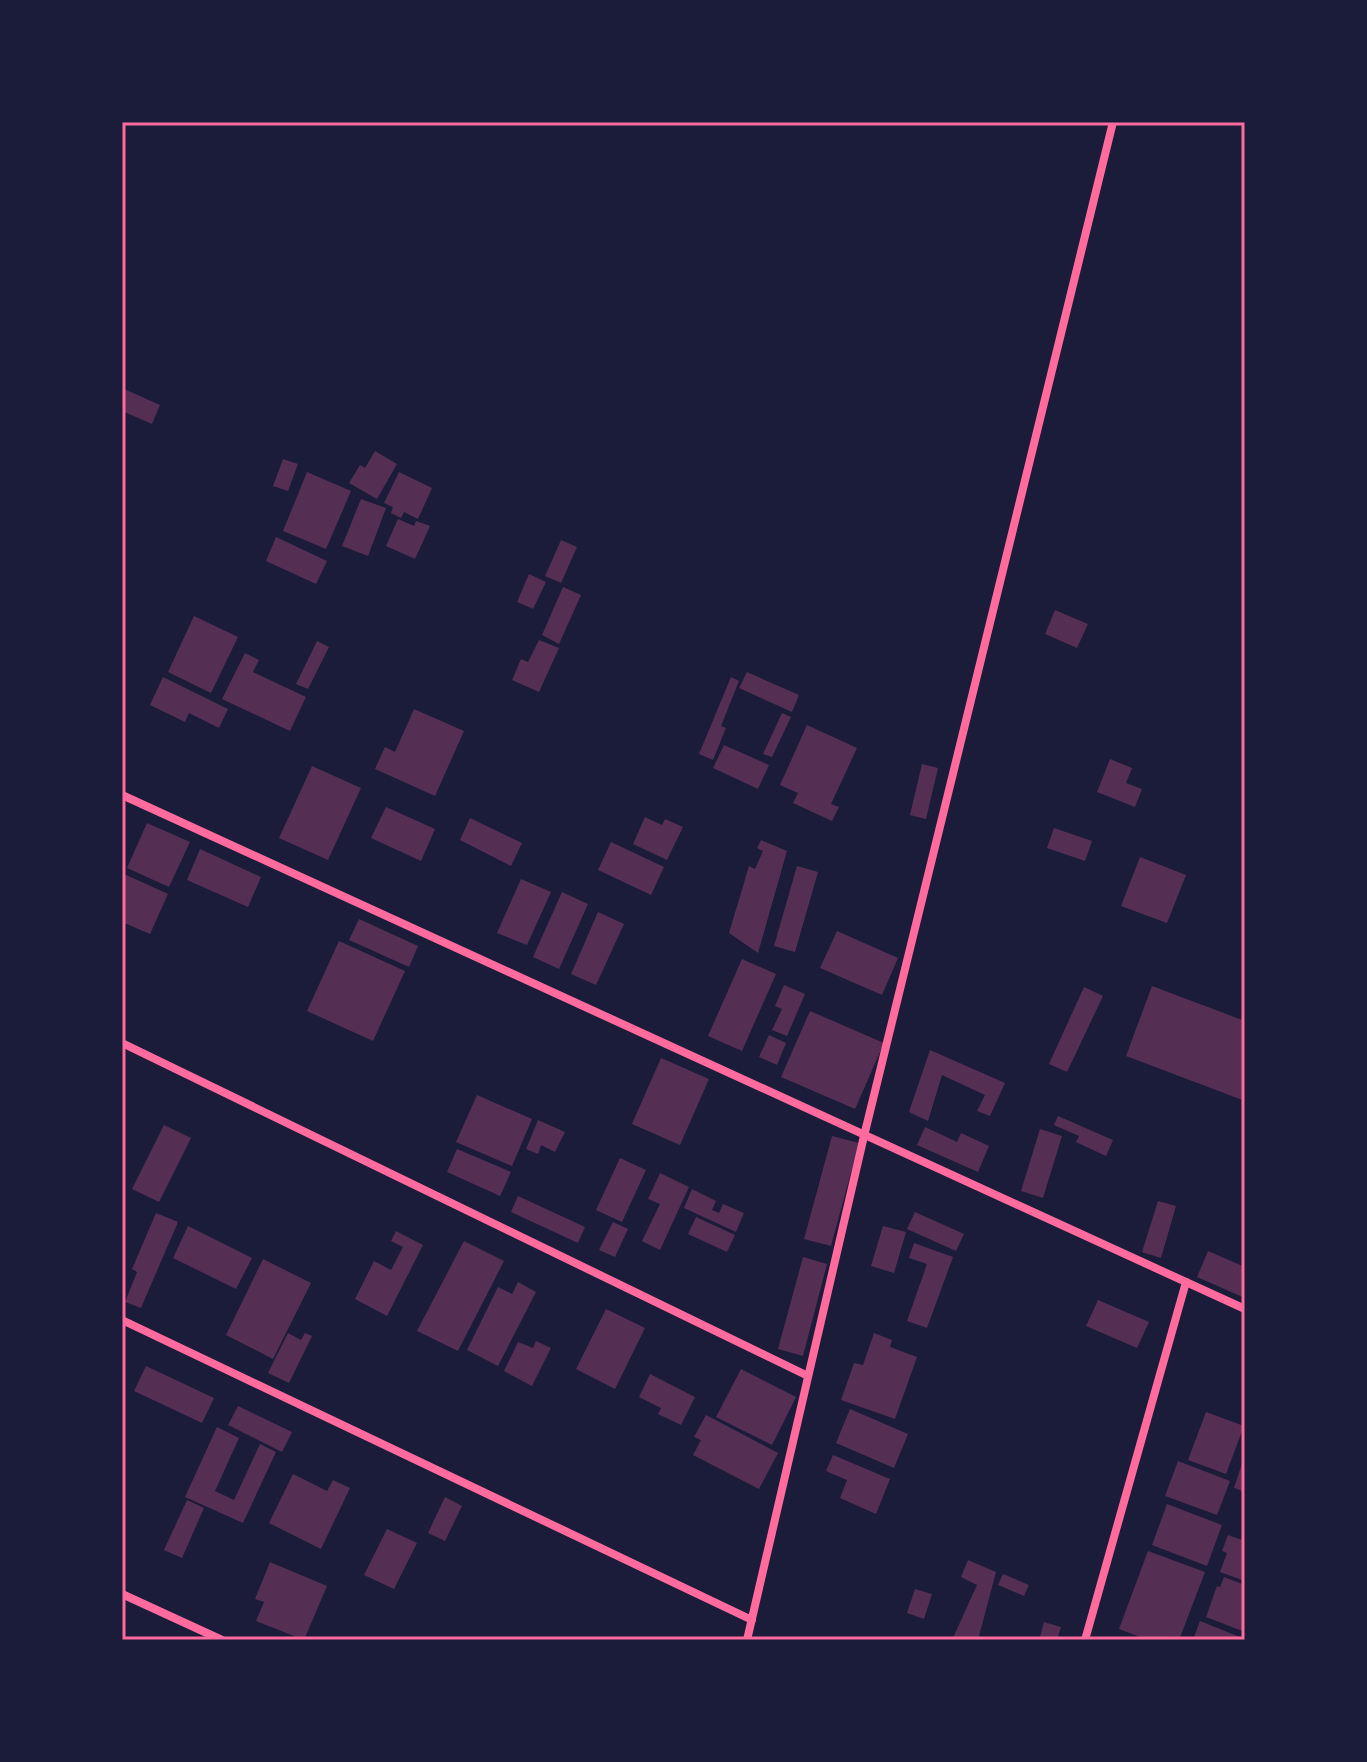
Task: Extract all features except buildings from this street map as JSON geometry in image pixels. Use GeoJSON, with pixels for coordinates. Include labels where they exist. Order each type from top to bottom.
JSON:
{"type":"FeatureCollection","features":[{"type":"Feature","properties":{"kind":"street"},"geometry":{"type":"LineString","coordinates":[[747,1640],[864,1136],[1113,122]]}},
{"type":"Feature","properties":{"kind":"street"},"geometry":{"type":"LineString","coordinates":[[122,795],[1245,1309]]}},
{"type":"Feature","properties":{"kind":"street"},"geometry":{"type":"LineString","coordinates":[[122,1043],[808,1376]]}},
{"type":"Feature","properties":{"kind":"street"},"geometry":{"type":"LineString","coordinates":[[1085,1640],[1186,1282]]}},
{"type":"Feature","properties":{"kind":"street"},"geometry":{"type":"LineString","coordinates":[[122,1320],[752,1620]]}},
{"type":"Feature","properties":{"kind":"street"},"geometry":{"type":"LineString","coordinates":[[122,1594],[222,1640]]}}]}
